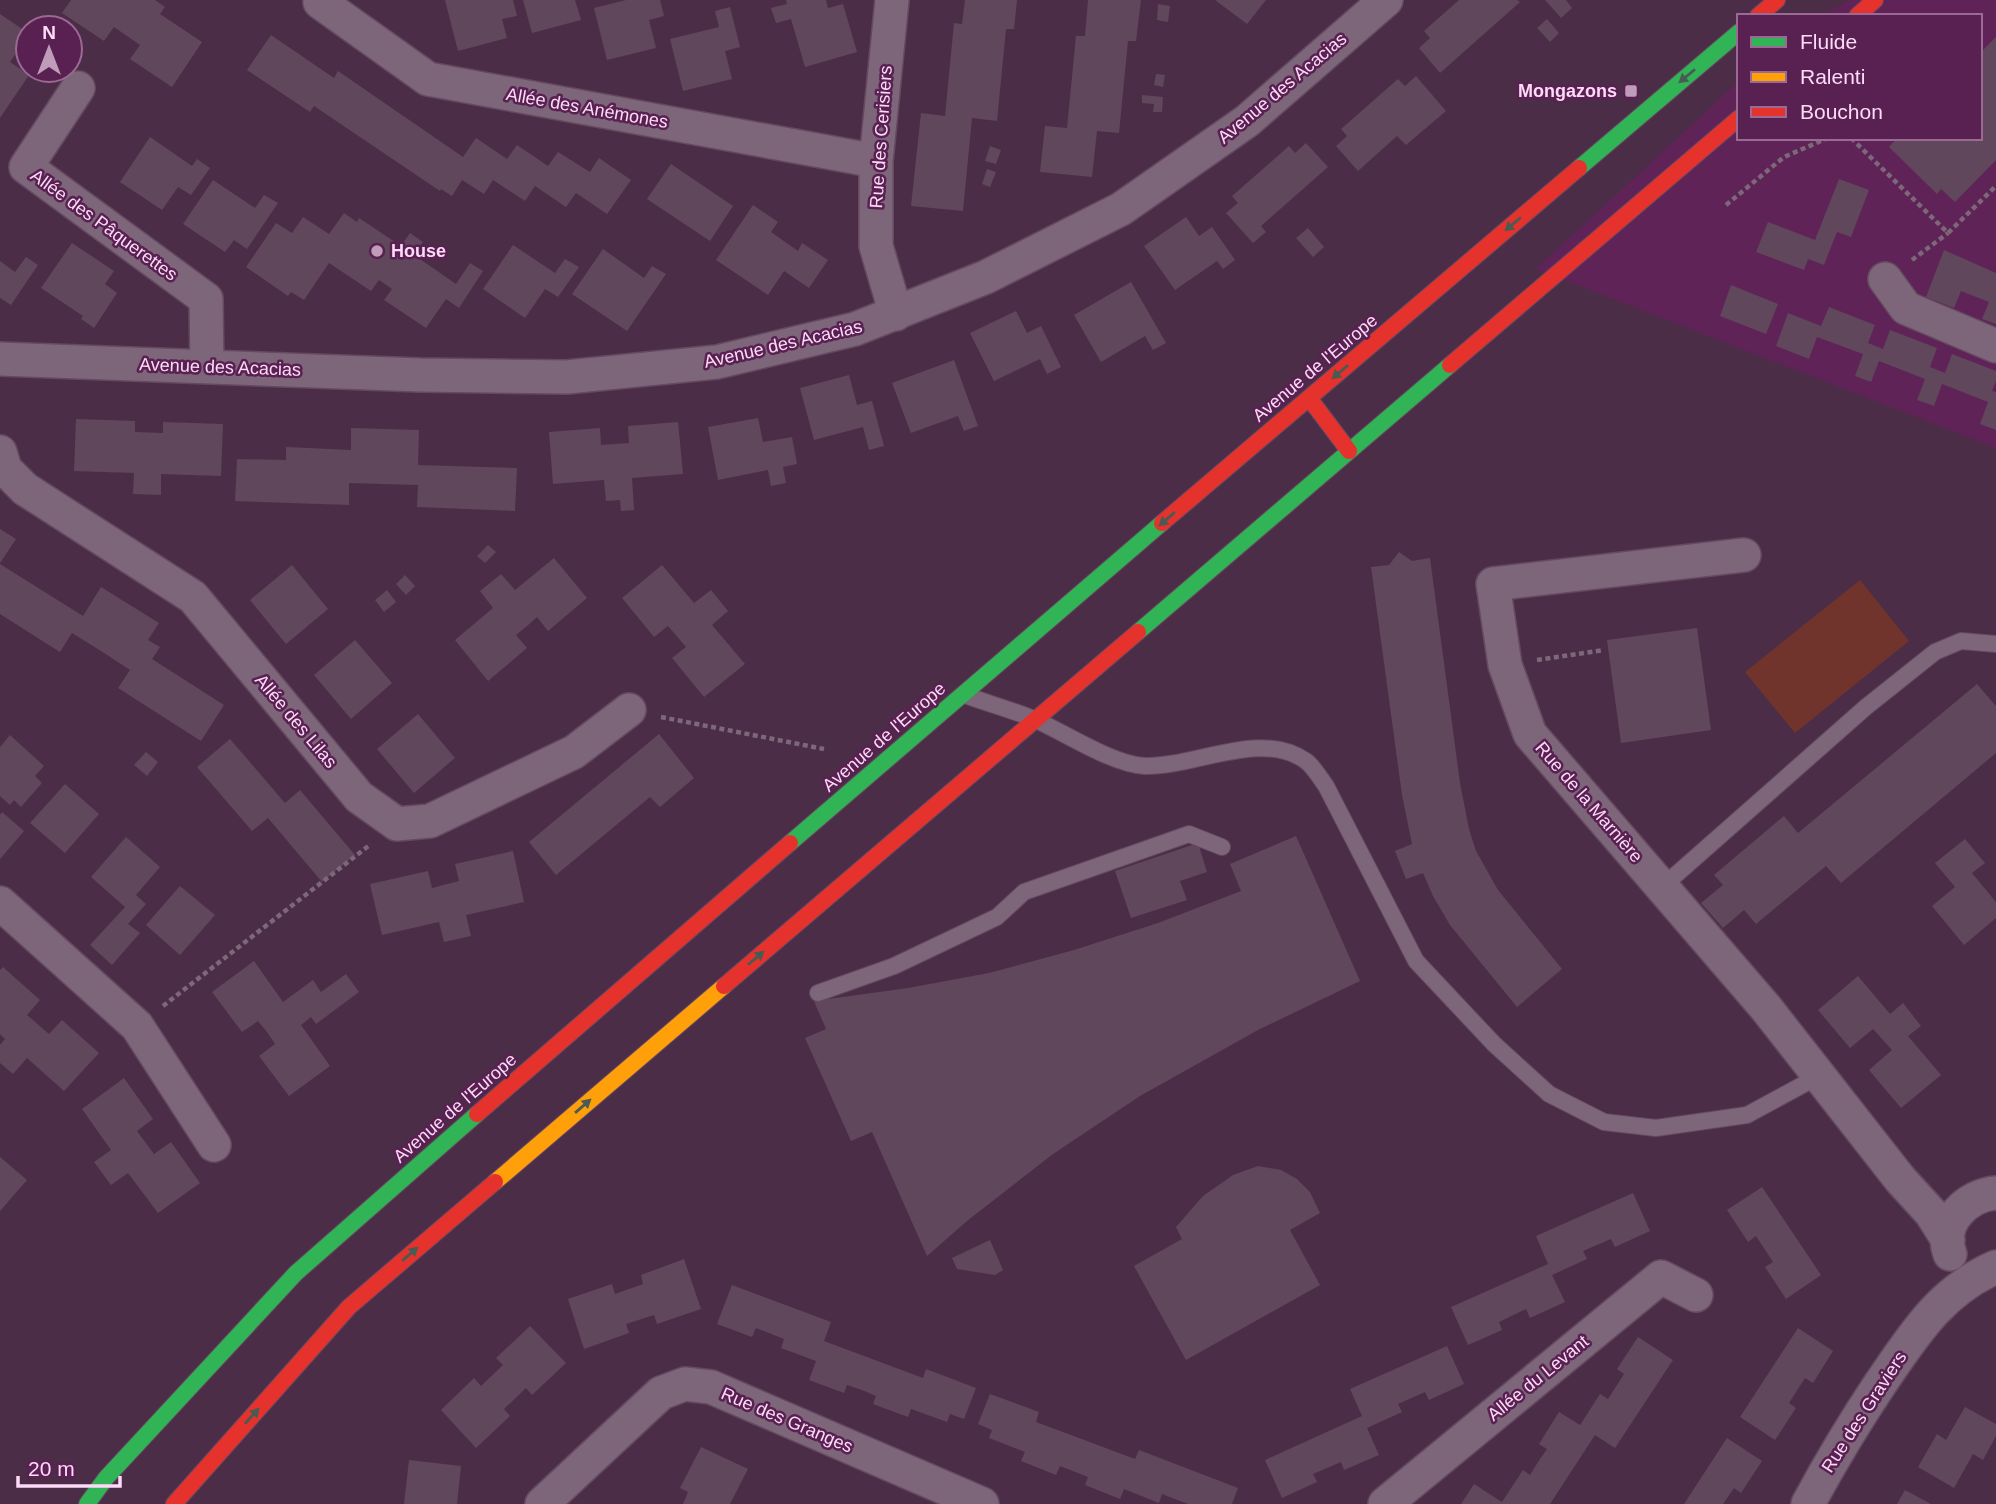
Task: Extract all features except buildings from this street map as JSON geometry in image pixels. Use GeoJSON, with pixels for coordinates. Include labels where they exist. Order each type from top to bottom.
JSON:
{"type":"FeatureCollection","features":[{"type":"Feature","properties":{"kind":"main road"},"geometry":{"type":"LineString","coordinates":[[1760,14],[1777,0]]}},
{"type":"Feature","properties":{"kind":"main road"},"geometry":{"type":"LineString","coordinates":[[1859,14],[1875,0]]}},
{"type":"Feature","properties":{"kind":"main road","name":"Avenue de l'Europe"},"geometry":{"type":"LineString","coordinates":[[87,1504],[106,1478],[296,1273],[962,695],[1737,34]]}},
{"type":"Feature","properties":{"kind":"main road"},"geometry":{"type":"LineString","coordinates":[[174,1504],[349,1307],[1737,120]]}},
{"type":"Feature","properties":{"kind":"main road"},"geometry":{"type":"LineString","coordinates":[[1309,398],[1349,451]]}},
{"type":"Feature","properties":{"kind":"street","name":"Rue des Cerisiers"},"geometry":{"type":"LineString","coordinates":[[892,0],[876,160],[876,246],[896,313]]}},
{"type":"Feature","properties":{"kind":"street","name":"Avenue des Acacias"},"geometry":{"type":"LineString","coordinates":[[0,359],[420,375],[567,377],[717,362],[855,329],[986,277],[1121,209],[1247,121],[1386,0]]}},
{"type":"Feature","properties":{"kind":"street","name":"Allée des Anémones"},"geometry":{"type":"LineString","coordinates":[[320,2],[428,79],[876,160]]}},
{"type":"Feature","properties":{"kind":"street","name":"Allée des Pâquerettes"},"geometry":{"type":"LineString","coordinates":[[78,88],[26,167],[206,299],[207,367]]}},
{"type":"Feature","properties":{"kind":"street"},"geometry":{"type":"LineString","coordinates":[[1885,279],[1906,309],[1996,346]]}},
{"type":"Feature","properties":{"kind":"street","name":"Allée des Lilas"},"geometry":{"type":"LineString","coordinates":[[0,452],[5,469],[25,489],[193,597],[359,797],[397,824]]}},
{"type":"Feature","properties":{"kind":"street","name":"Rue de la Marnière"},"geometry":{"type":"LineString","coordinates":[[1744,555],[1493,584],[1505,665],[1530,734],[1766,1008],[1938,1224],[1953,1258],[1964,1266],[1978,1270],[1996,1267]]}},
{"type":"Feature","properties":{"kind":"street"},"geometry":{"type":"LineString","coordinates":[[397,824],[429,821],[575,752],[629,710]]}},
{"type":"Feature","properties":{"kind":"street"},"geometry":{"type":"LineString","coordinates":[[0,903],[136,1026],[214,1145]]}},
{"type":"Feature","properties":{"kind":"street"},"geometry":{"type":"LineString","coordinates":[[1907,1186],[1944,1194],[1993,1194]]}},
{"type":"Feature","properties":{"kind":"street","name":"Rue des Graviers"},"geometry":{"type":"LineString","coordinates":[[1808,1504],[1840,1444],[1924,1322],[1938,1291],[1950,1225],[1958,1212],[1977,1198],[1993,1194]]}},
{"type":"Feature","properties":{"kind":"street","name":"Rue des Graviers"},"geometry":{"type":"LineString","coordinates":[[1924,1322],[1965,1282],[1996,1267]]}},
{"type":"Feature","properties":{"kind":"street","name":"Allée du Levant"},"geometry":{"type":"LineString","coordinates":[[1385,1504],[1661,1277],[1696,1295]]}},
{"type":"Feature","properties":{"kind":"street","name":"Rue des Granges"},"geometry":{"type":"LineString","coordinates":[[542,1504],[661,1393],[685,1384],[711,1387],[982,1504]]}},
{"type":"Feature","properties":{"kind":"lane"},"geometry":{"type":"LineString","coordinates":[[1662,887],[1866,707],[1935,652],[1961,641],[1996,645]]}},
{"type":"Feature","properties":{"kind":"lane"},"geometry":{"type":"LineString","coordinates":[[962,695],[1035,720],[1114,757],[1143,766],[1200,760],[1258,747],[1286,750],[1309,762],[1326,786],[1416,961],[1494,1044],[1549,1094],[1604,1122],[1656,1128],[1746,1115],[1819,1076]]}},
{"type":"Feature","properties":{"kind":"lane"},"geometry":{"type":"LineString","coordinates":[[818,993],[894,966],[997,917],[1024,892],[1189,834],[1222,847]]}},
{"type":"Feature","properties":{"kind":"path"},"geometry":{"type":"LineString","coordinates":[[1726,205],[1784,157],[1823,140]]}},
{"type":"Feature","properties":{"kind":"path"},"geometry":{"type":"LineString","coordinates":[[1853,140],[1948,233]]}},
{"type":"Feature","properties":{"kind":"path"},"geometry":{"type":"LineString","coordinates":[[1885,279],[1948,233],[1996,186]]}},
{"type":"Feature","properties":{"kind":"path"},"geometry":{"type":"LineString","coordinates":[[1505,665],[1604,650]]}},
{"type":"Feature","properties":{"kind":"path"},"geometry":{"type":"LineString","coordinates":[[629,710],[824,750]]}},
{"type":"Feature","properties":{"kind":"path"},"geometry":{"type":"LineString","coordinates":[[136,1026],[397,824]]}},
{"type":"Feature","properties":{"kind":"shaded area"},"geometry":{"type":"Polygon","coordinates":[[[1849,0],[1996,0],[1996,448],[1536,269],[1737,83],[1737,140],[1982,140],[1982,14],[1825,14],[1849,0]]]}},
{"type":"Feature","properties":{"kind":"shaded area"},"geometry":{"type":"Polygon","coordinates":[[[1860,580],[1909,641],[1795,733],[1745,672],[1860,580]]]}},
{"type":"Feature","properties":{"kind":"traffic: fast"},"geometry":{"type":"LineString","coordinates":[[1579,168],[1737,34]]}},
{"type":"Feature","properties":{"kind":"traffic: fast"},"geometry":{"type":"LineString","coordinates":[[1138,632],[1450,365]]}},
{"type":"Feature","properties":{"kind":"traffic: fast"},"geometry":{"type":"LineString","coordinates":[[790,843],[1162,523]]}},
{"type":"Feature","properties":{"kind":"traffic: fast"},"geometry":{"type":"LineString","coordinates":[[87,1504],[106,1478],[296,1273],[477,1114]]}},
{"type":"Feature","properties":{"kind":"traffic: slow"},"geometry":{"type":"LineString","coordinates":[[495,1182],[724,986]]}},
{"type":"Feature","properties":{"kind":"traffic: jam"},"geometry":{"type":"LineString","coordinates":[[1760,14],[1777,0]]}},
{"type":"Feature","properties":{"kind":"traffic: jam"},"geometry":{"type":"LineString","coordinates":[[1859,14],[1875,0]]}},
{"type":"Feature","properties":{"kind":"traffic: jam"},"geometry":{"type":"LineString","coordinates":[[1450,365],[1737,120]]}},
{"type":"Feature","properties":{"kind":"traffic: jam"},"geometry":{"type":"LineString","coordinates":[[1162,523],[1579,168]]}},
{"type":"Feature","properties":{"kind":"traffic: jam"},"geometry":{"type":"LineString","coordinates":[[1309,398],[1349,451]]}},
{"type":"Feature","properties":{"kind":"traffic: jam"},"geometry":{"type":"LineString","coordinates":[[724,986],[1138,632]]}},
{"type":"Feature","properties":{"kind":"traffic: jam"},"geometry":{"type":"LineString","coordinates":[[477,1114],[790,843]]}},
{"type":"Feature","properties":{"kind":"traffic: jam"},"geometry":{"type":"LineString","coordinates":[[174,1504],[349,1307],[495,1182]]}},
{"type":"Feature","properties":{"kind":"place","name":"Mongazons"},"geometry":{"type":"Point","coordinates":[1631,91]}},
{"type":"Feature","properties":{"kind":"place","name":"House"},"geometry":{"type":"Point","coordinates":[377,251]}}]}
